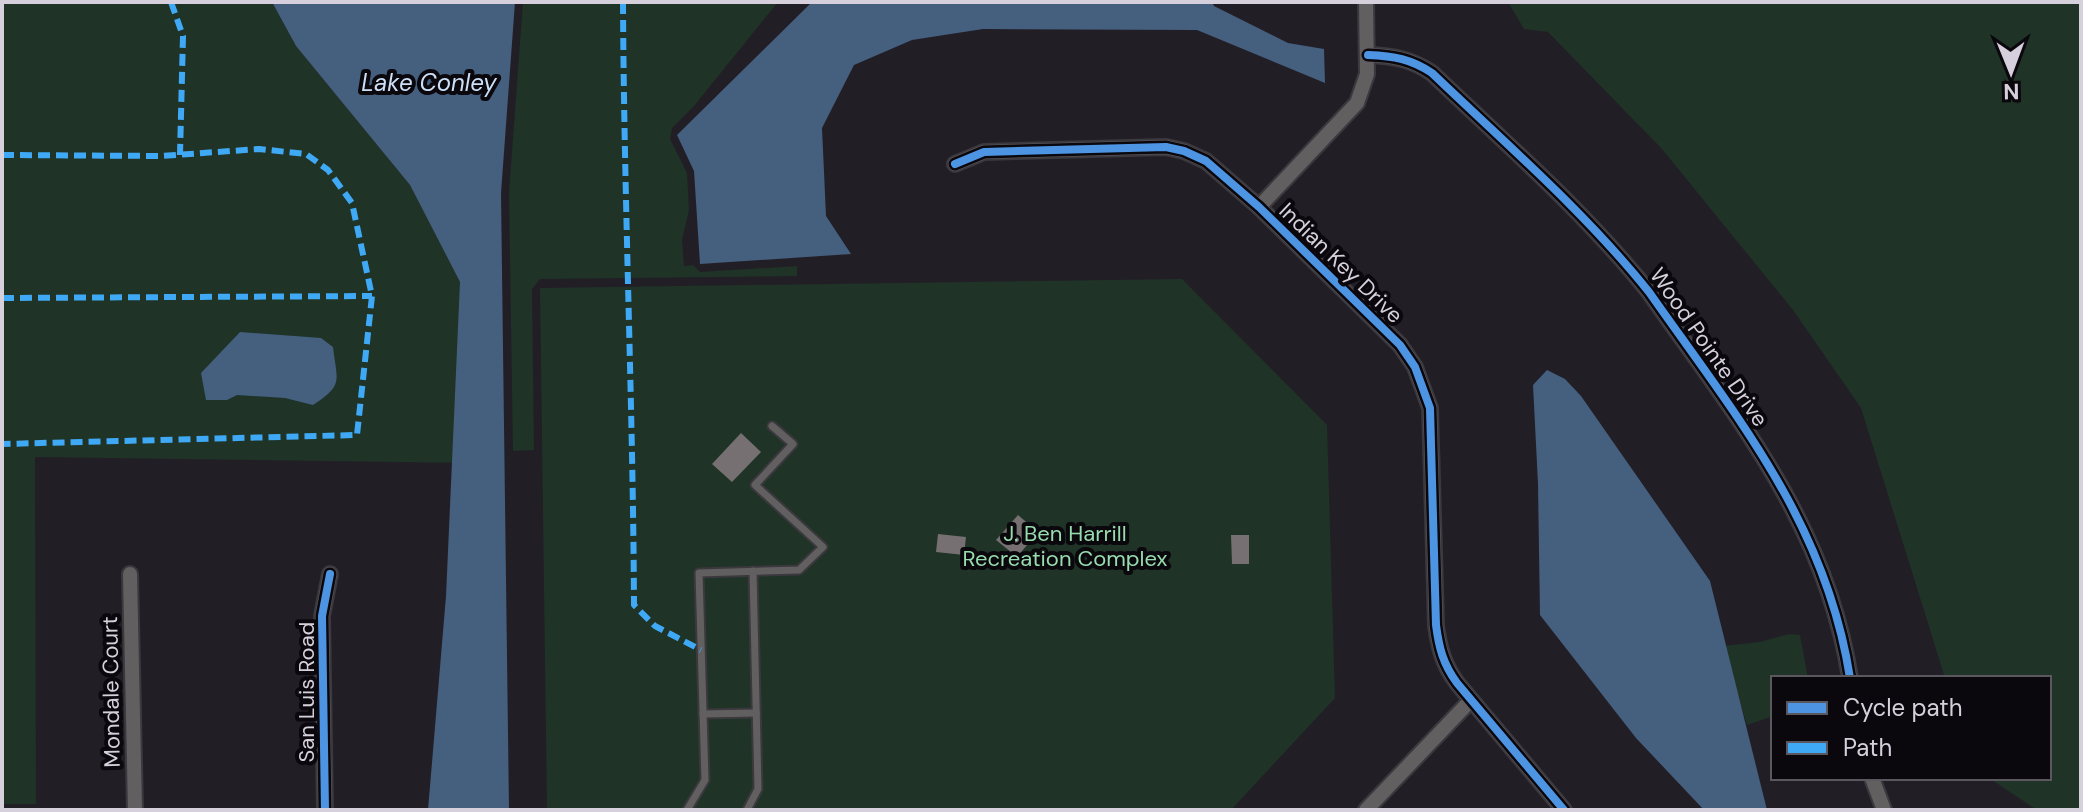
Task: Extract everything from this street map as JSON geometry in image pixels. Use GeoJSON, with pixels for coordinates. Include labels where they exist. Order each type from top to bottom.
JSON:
{"type":"FeatureCollection","features":[{"type":"Feature","properties":{"kind":"street"},"geometry":{"type":"LineString","coordinates":[[1259,207],[1357,103],[1364,88],[1368,55],[1366,2]]}},
{"type":"Feature","properties":{"kind":"street","name":"Wood Pointe Drive"},"geometry":{"type":"LineString","coordinates":[[1368,55],[1398,56],[1432,73],[1568,203],[1627,264],[1649,292],[1782,485],[1816,557],[1834,606],[1850,676]]}},
{"type":"Feature","properties":{"kind":"street","name":"Indian Key Drive"},"geometry":{"type":"LineString","coordinates":[[955,164],[984,152],[1166,147],[1184,151],[1206,161],[1259,207],[1400,345],[1426,389],[1432,428],[1436,625],[1445,667],[1564,810]]}},
{"type":"Feature","properties":{"kind":"street","name":"Mondale Court"},"geometry":{"type":"LineString","coordinates":[[130,574],[135,810]]}},
{"type":"Feature","properties":{"kind":"street","name":"San Luis Road"},"geometry":{"type":"LineString","coordinates":[[325,810],[322,616],[330,574]]}},
{"type":"Feature","properties":{"kind":"street"},"geometry":{"type":"LineString","coordinates":[[1366,810],[1471,700]]}},
{"type":"Feature","properties":{"kind":"street"},"geometry":{"type":"LineString","coordinates":[[1873,780],[1884,810]]}},
{"type":"Feature","properties":{"kind":"lane"},"geometry":{"type":"LineString","coordinates":[[687,810],[705,780],[699,573],[799,570],[823,547],[755,485],[793,444],[772,426]]}},
{"type":"Feature","properties":{"kind":"lane"},"geometry":{"type":"LineString","coordinates":[[747,810],[758,789],[753,571]]}},
{"type":"Feature","properties":{"kind":"lane"},"geometry":{"type":"LineString","coordinates":[[703,714],[756,713]]}},
{"type":"Feature","properties":{"kind":"green space"},"geometry":{"type":"Polygon","coordinates":[[[2,2],[272,2],[296,46],[410,185],[460,282],[471,463],[35,457],[36,804],[2,804],[2,2]]]}},
{"type":"Feature","properties":{"kind":"green space"},"geometry":{"type":"Polygon","coordinates":[[[523,2],[778,2],[694,106],[672,128],[670,139],[687,173],[689,210],[682,240],[684,266],[693,265],[700,272],[797,266],[797,276],[540,279],[532,289],[534,450],[513,451],[509,193],[523,2]]]}},
{"type":"Feature","properties":{"kind":"green space"},"geometry":{"type":"Polygon","coordinates":[[[1508,2],[2081,2],[2081,810],[2037,810],[1992,780],[2051,780],[2051,676],[1944,676],[1861,408],[1793,310],[1662,149],[1548,32],[1524,29],[1508,2]]]}},
{"type":"Feature","properties":{"kind":"green space","name":"J. Ben Harrill Recreation Complex"},"geometry":{"type":"Polygon","coordinates":[[[1182,279],[1327,425],[1335,698],[1231,810],[547,810],[540,288],[1182,279]]]}},
{"type":"Feature","properties":{"kind":"green space"},"geometry":{"type":"Polygon","coordinates":[[[1789,634],[1800,635],[1808,676],[1771,676],[1771,717],[1747,725],[1723,646],[1760,642],[1789,634]]]}},
{"type":"Feature","properties":{"kind":"water","name":"Lake Conley"},"geometry":{"type":"Polygon","coordinates":[[[272,2],[515,2],[501,193],[509,810],[428,810],[446,596],[460,282],[410,185],[296,46],[272,2]]]}},
{"type":"Feature","properties":{"kind":"water"},"geometry":{"type":"Polygon","coordinates":[[[812,2],[1212,2],[1214,6],[1288,43],[1324,49],[1325,83],[1197,30],[983,29],[912,40],[854,65],[822,128],[826,216],[851,254],[700,264],[694,171],[677,135],[812,2]]]}},
{"type":"Feature","properties":{"kind":"water"},"geometry":{"type":"Polygon","coordinates":[[[240,332],[321,338],[333,347],[337,375],[334,387],[313,405],[285,398],[237,395],[227,400],[206,400],[201,373],[240,332]]]}},
{"type":"Feature","properties":{"kind":"water"},"geometry":{"type":"Polygon","coordinates":[[[1547,370],[1565,379],[1581,396],[1710,581],[1767,810],[1704,810],[1636,738],[1540,615],[1533,385],[1547,370]]]}},
{"type":"Feature","properties":{"kind":"building"},"geometry":{"type":"Polygon","coordinates":[[[741,433],[761,452],[732,482],[712,464],[741,433]]]}},
{"type":"Feature","properties":{"kind":"building"},"geometry":{"type":"Polygon","coordinates":[[[1018,515],[1038,532],[1017,557],[996,540],[1018,515]]]}},
{"type":"Feature","properties":{"kind":"building"},"geometry":{"type":"Polygon","coordinates":[[[938,534],[966,537],[964,555],[936,552],[938,534]]]}},
{"type":"Feature","properties":{"kind":"building"},"geometry":{"type":"Polygon","coordinates":[[[1231,535],[1249,535],[1249,564],[1232,564],[1231,535]]]}},
{"type":"Feature","properties":{"kind":"marked path"},"geometry":{"type":"LineString","coordinates":[[171,2],[183,36],[180,155]]}},
{"type":"Feature","properties":{"kind":"marked path"},"geometry":{"type":"LineString","coordinates":[[623,2],[634,605],[655,626],[701,650]]}},
{"type":"Feature","properties":{"kind":"marked path"},"geometry":{"type":"LineString","coordinates":[[2,155],[161,156],[259,149],[306,154],[328,170],[352,203],[372,296],[357,435],[2,444]]}},
{"type":"Feature","properties":{"kind":"marked path"},"geometry":{"type":"LineString","coordinates":[[2,298],[372,296]]}},
{"type":"Feature","properties":{"kind":"cycle path"},"geometry":{"type":"LineString","coordinates":[[1368,55],[1402,59],[1432,73],[1572,206],[1649,292],[1745,428],[1799,520],[1821,570],[1838,622],[1850,676]]}},
{"type":"Feature","properties":{"kind":"cycle path"},"geometry":{"type":"LineString","coordinates":[[955,164],[984,152],[1166,147],[1184,151],[1206,161],[1259,207],[1400,345],[1415,367],[1430,408],[1436,625],[1442,656],[1457,683],[1564,810]]}},
{"type":"Feature","properties":{"kind":"cycle path"},"geometry":{"type":"LineString","coordinates":[[325,810],[322,616],[330,574]]}}]}
